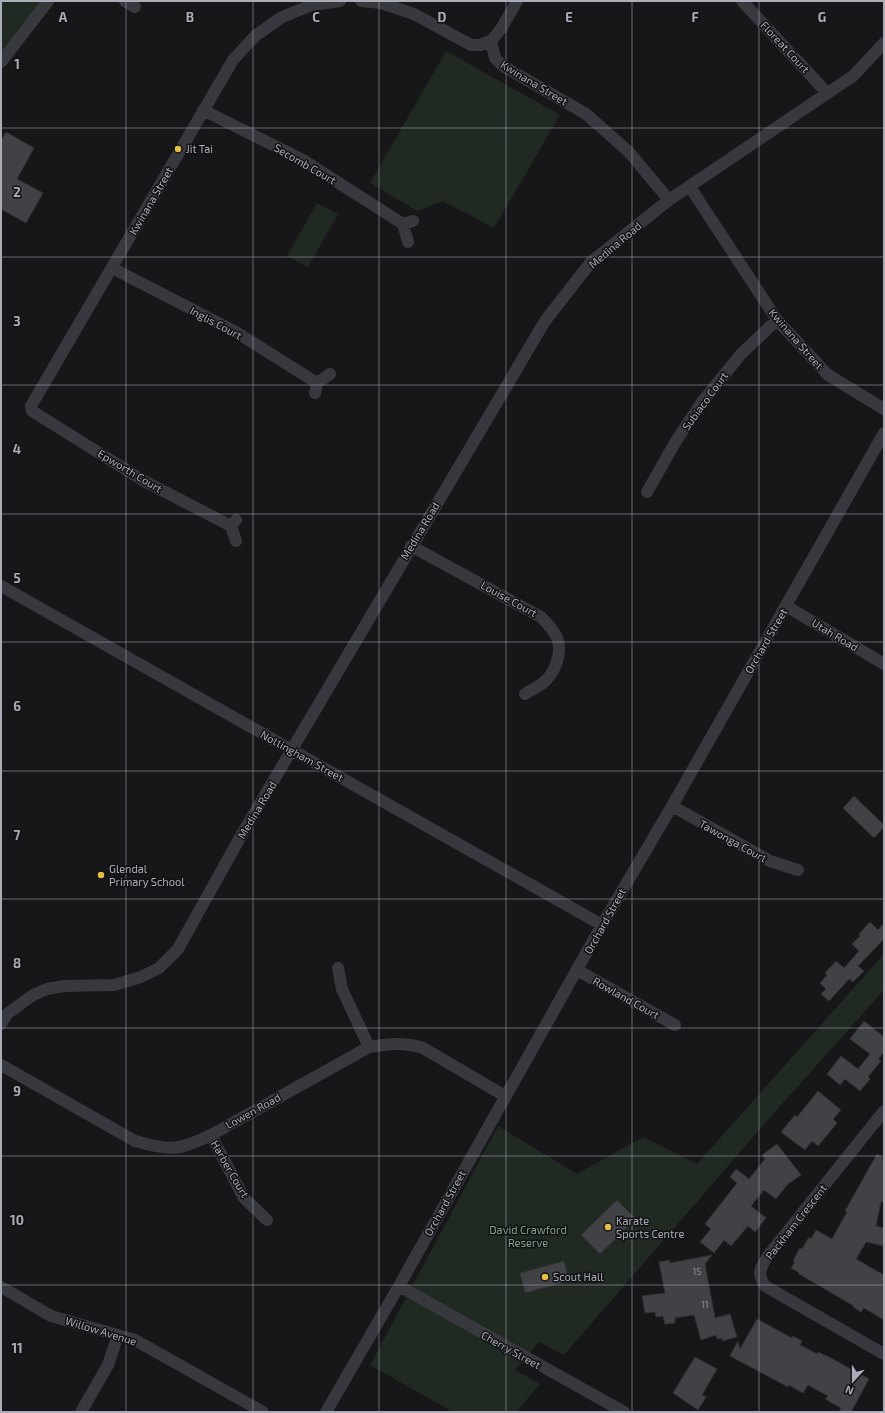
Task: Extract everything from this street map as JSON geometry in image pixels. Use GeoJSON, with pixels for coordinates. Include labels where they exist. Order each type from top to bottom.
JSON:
{"type":"FeatureCollection","features":[{"type":"Feature","properties":{"kind":"street"},"geometry":{"type":"LineString","coordinates":[[1,62],[48,1]]}},
{"type":"Feature","properties":{"kind":"street","name":"Kwinana Street"},"geometry":{"type":"LineString","coordinates":[[32,411],[31,406],[232,60],[255,36],[282,17],[311,3],[340,1]]}},
{"type":"Feature","properties":{"kind":"street"},"geometry":{"type":"LineString","coordinates":[[361,1],[381,3],[414,14],[471,45],[480,46],[491,41],[501,30],[517,1]]}},
{"type":"Feature","properties":{"kind":"street","name":"Floreat Court"},"geometry":{"type":"LineString","coordinates":[[742,1],[827,93]]}},
{"type":"Feature","properties":{"kind":"street","name":"Kwinana Street"},"geometry":{"type":"LineString","coordinates":[[491,41],[495,58],[503,66],[586,114],[629,152],[670,200]]}},
{"type":"Feature","properties":{"kind":"street","name":"Medina Road"},"geometry":{"type":"LineString","coordinates":[[1,1024],[7,1014],[20,1004],[33,995],[47,989],[64,986],[114,985],[141,977],[159,968],[178,949],[242,834],[545,321],[591,262],[670,200],[853,76],[884,43]]}},
{"type":"Feature","properties":{"kind":"street","name":"Secomb Court"},"geometry":{"type":"LineString","coordinates":[[203,110],[303,160],[408,223],[408,242]]}},
{"type":"Feature","properties":{"kind":"street","name":"Kwinana Street"},"geometry":{"type":"LineString","coordinates":[[690,187],[777,320],[828,375],[884,409]]}},
{"type":"Feature","properties":{"kind":"street","name":"Inglis Court"},"geometry":{"type":"LineString","coordinates":[[112,268],[236,332],[316,388],[330,374]]}},
{"type":"Feature","properties":{"kind":"street","name":"Subiaco Court"},"geometry":{"type":"LineString","coordinates":[[647,492],[676,441],[702,402],[741,354],[777,320]]}},
{"type":"Feature","properties":{"kind":"street","name":"Epworth Court"},"geometry":{"type":"LineString","coordinates":[[32,411],[144,481],[233,523],[236,541]]}},
{"type":"Feature","properties":{"kind":"street","name":"Orchard Street"},"geometry":{"type":"LineString","coordinates":[[327,1412],[505,1096],[578,970],[602,924],[672,806],[884,434]]}},
{"type":"Feature","properties":{"kind":"street","name":"Louise Court"},"geometry":{"type":"LineString","coordinates":[[411,546],[541,617],[552,628],[559,641],[560,653],[554,669],[545,682],[525,694]]}},
{"type":"Feature","properties":{"kind":"street","name":"Nottingham Street"},"geometry":{"type":"LineString","coordinates":[[1,586],[602,924]]}},
{"type":"Feature","properties":{"kind":"street","name":"Utah Road"},"geometry":{"type":"LineString","coordinates":[[786,606],[884,664]]}},
{"type":"Feature","properties":{"kind":"street","name":"Tawonga Court"},"geometry":{"type":"LineString","coordinates":[[672,806],[770,862],[798,870]]}},
{"type":"Feature","properties":{"kind":"street"},"geometry":{"type":"LineString","coordinates":[[338,968],[342,989],[369,1047]]}},
{"type":"Feature","properties":{"kind":"street","name":"Rowland Court"},"geometry":{"type":"LineString","coordinates":[[578,970],[675,1024]]}},
{"type":"Feature","properties":{"kind":"street","name":"Lowen Road"},"geometry":{"type":"LineString","coordinates":[[1,1065],[135,1141],[157,1147],[177,1148],[193,1143],[211,1135],[369,1047],[396,1043],[409,1044],[423,1048],[505,1096]]}},
{"type":"Feature","properties":{"kind":"street","name":"Packham Crescent"},"geometry":{"type":"LineString","coordinates":[[884,1111],[767,1257],[760,1269],[760,1278],[765,1286],[884,1354]]}},
{"type":"Feature","properties":{"kind":"street","name":"Harber Court"},"geometry":{"type":"LineString","coordinates":[[211,1135],[244,1198],[267,1220]]}},
{"type":"Feature","properties":{"kind":"street","name":"Cherry Street"},"geometry":{"type":"LineString","coordinates":[[399,1286],[624,1412]]}},
{"type":"Feature","properties":{"kind":"street","name":"Willow Avenue"},"geometry":{"type":"LineString","coordinates":[[1,1287],[51,1316],[134,1340],[263,1412]]}},
{"type":"Feature","properties":{"kind":"street"},"geometry":{"type":"LineString","coordinates":[[82,1412],[108,1365],[118,1335]]}},
{"type":"Feature","properties":{"kind":"green space"},"geometry":{"type":"Polygon","coordinates":[[[1,1],[48,1],[1,62],[1,1]]]}},
{"type":"Feature","properties":{"kind":"green space"},"geometry":{"type":"Polygon","coordinates":[[[446,51],[560,115],[494,228],[443,201],[417,211],[370,183],[446,51]]]}},
{"type":"Feature","properties":{"kind":"green space"},"geometry":{"type":"Polygon","coordinates":[[[317,203],[338,214],[308,267],[287,256],[317,203]]]}},
{"type":"Feature","properties":{"kind":"green space","name":"David Crawford Reserve"},"geometry":{"type":"Polygon","coordinates":[[[884,954],[884,990],[774,1113],[564,1355],[539,1342],[515,1370],[540,1384],[516,1412],[453,1412],[370,1365],[498,1126],[577,1174],[643,1137],[697,1164],[884,954]]]}},
{"type":"Feature","properties":{"kind":"building"},"geometry":{"type":"Polygon","coordinates":[[[6,132],[34,148],[17,179],[43,193],[26,223],[1,209],[1,141],[6,132]]]}},
{"type":"Feature","properties":{"kind":"building"},"geometry":{"type":"Polygon","coordinates":[[[854,796],[884,825],[884,827],[874,838],[843,808],[854,796]]]}},
{"type":"Feature","properties":{"kind":"building"},"geometry":{"type":"Polygon","coordinates":[[[870,922],[878,930],[884,923],[884,939],[858,966],[864,971],[853,982],[849,979],[829,1001],[821,994],[826,989],[820,983],[827,975],[825,973],[836,961],[844,968],[859,951],[852,944],[870,922]]]}},
{"type":"Feature","properties":{"kind":"building"},"geometry":{"type":"Polygon","coordinates":[[[864,1021],[884,1037],[884,1052],[878,1059],[881,1061],[868,1077],[870,1079],[860,1091],[845,1079],[840,1085],[827,1074],[841,1056],[858,1069],[870,1054],[850,1039],[864,1021]]]}},
{"type":"Feature","properties":{"kind":"building"},"geometry":{"type":"Polygon","coordinates":[[[818,1091],[841,1110],[833,1119],[837,1123],[818,1146],[812,1141],[805,1150],[781,1132],[795,1115],[797,1117],[818,1091]]]}},
{"type":"Feature","properties":{"kind":"building"},"geometry":{"type":"Polygon","coordinates":[[[777,1144],[801,1175],[788,1184],[776,1199],[764,1190],[751,1206],[766,1218],[755,1232],[748,1226],[731,1246],[724,1240],[714,1253],[700,1242],[711,1229],[705,1224],[737,1183],[730,1177],[736,1169],[749,1179],[765,1159],[762,1155],[777,1144]]]}},
{"type":"Feature","properties":{"kind":"building"},"geometry":{"type":"Polygon","coordinates":[[[877,1154],[884,1158],[884,1203],[881,1201],[876,1226],[884,1228],[884,1246],[866,1242],[856,1259],[884,1275],[884,1320],[864,1308],[861,1312],[853,1307],[854,1306],[791,1268],[800,1248],[802,1249],[809,1237],[811,1239],[816,1230],[832,1239],[847,1212],[845,1211],[877,1154]]]}},
{"type":"Feature","properties":{"kind":"building","name":"Karate Sports Centre"},"geometry":{"type":"Polygon","coordinates":[[[617,1200],[636,1219],[600,1254],[581,1235],[617,1200]]]}},
{"type":"Feature","properties":{"kind":"building"},"geometry":{"type":"Polygon","coordinates":[[[712,1255],[705,1264],[715,1318],[730,1314],[737,1337],[722,1341],[722,1338],[717,1339],[716,1335],[701,1340],[694,1315],[675,1318],[675,1323],[665,1324],[663,1316],[656,1317],[655,1312],[645,1313],[642,1296],[665,1293],[659,1262],[670,1260],[670,1263],[712,1255]]]}},
{"type":"Feature","properties":{"kind":"building","name":"Scout Hall"},"geometry":{"type":"Polygon","coordinates":[[[564,1261],[569,1281],[525,1293],[520,1273],[564,1261]]]}},
{"type":"Feature","properties":{"kind":"building"},"geometry":{"type":"Polygon","coordinates":[[[757,1319],[792,1338],[793,1336],[802,1341],[800,1345],[817,1354],[818,1352],[831,1358],[869,1379],[851,1412],[839,1412],[841,1408],[825,1399],[828,1396],[808,1385],[803,1393],[789,1385],[788,1387],[730,1356],[738,1341],[740,1349],[757,1319]]]}},
{"type":"Feature","properties":{"kind":"building"},"geometry":{"type":"Polygon","coordinates":[[[695,1357],[717,1369],[702,1395],[706,1397],[698,1410],[673,1393],[695,1357]]]}},
{"type":"Feature","properties":{"kind":"place","name":"Jit Tai"},"geometry":{"type":"Point","coordinates":[178,149]}},
{"type":"Feature","properties":{"kind":"place","name":"Glendal Primary School"},"geometry":{"type":"Point","coordinates":[101,875]}},
{"type":"Feature","properties":{"kind":"place","name":"Karate Sports Centre"},"geometry":{"type":"Point","coordinates":[608,1227]}},
{"type":"Feature","properties":{"kind":"place","name":"Scout Hall"},"geometry":{"type":"Point","coordinates":[545,1277]}}]}
